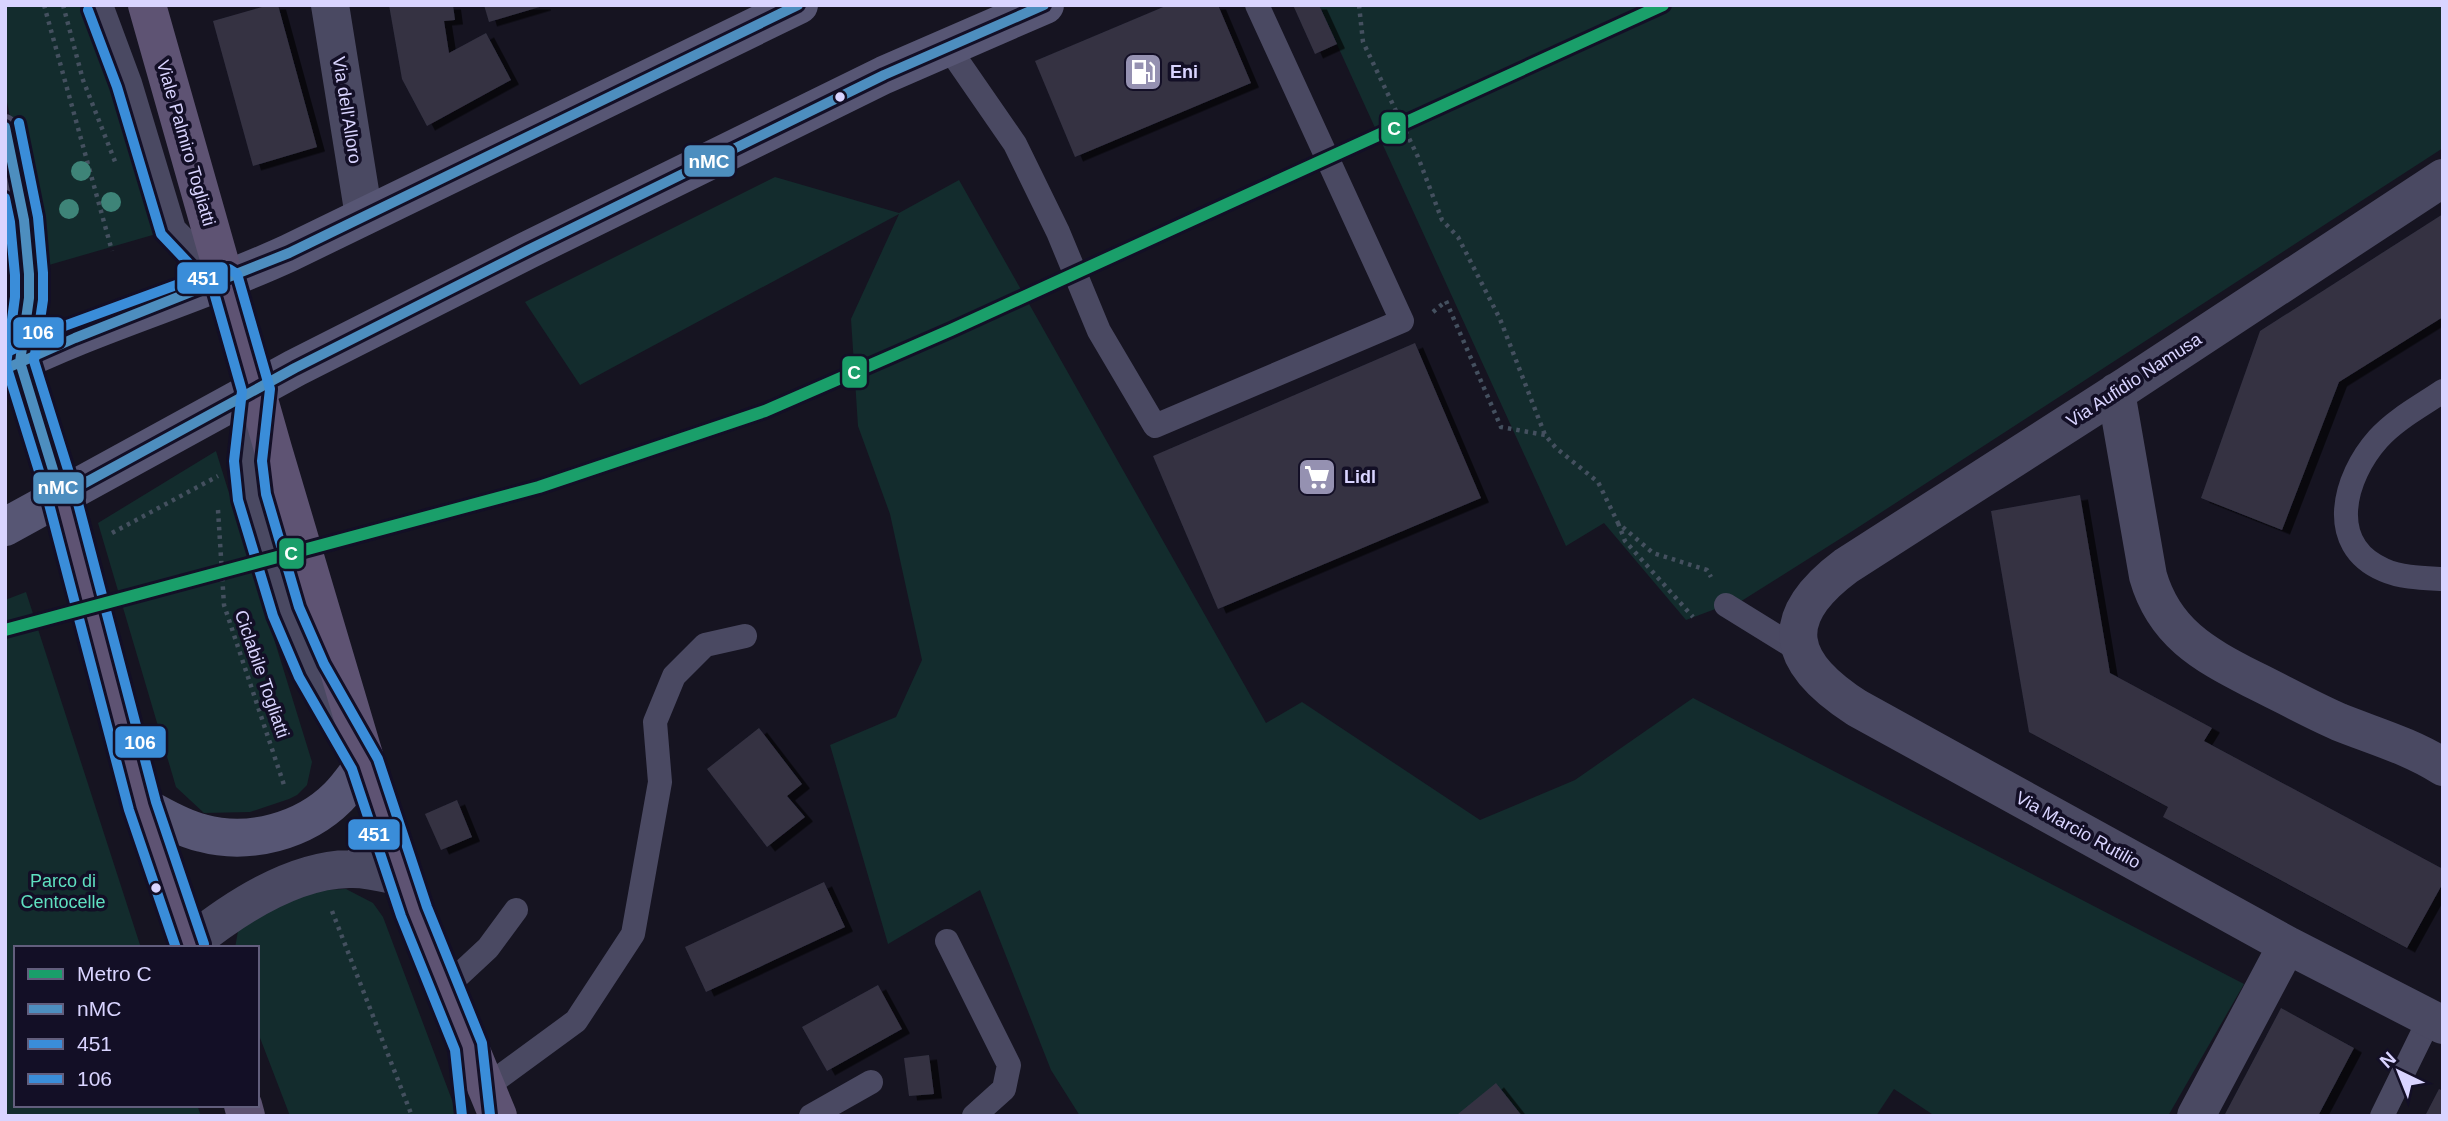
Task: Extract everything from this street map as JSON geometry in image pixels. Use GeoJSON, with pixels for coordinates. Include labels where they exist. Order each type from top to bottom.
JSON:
{"type":"FeatureCollection","features":[{"type":"Feature","properties":{"kind":"main road","name":"Viale Palmiro Togliatti"},"geometry":{"type":"LineString","coordinates":[[146,5],[365,763],[402,877],[469,1047],[487,1106]]}},
{"type":"Feature","properties":{"kind":"main road"},"geometry":{"type":"LineString","coordinates":[[12,365],[95,329],[225,282],[289,253],[799,5]]}},
{"type":"Feature","properties":{"kind":"main road"},"geometry":{"type":"LineString","coordinates":[[5,527],[306,362],[728,150],[884,75],[1045,5]]}},
{"type":"Feature","properties":{"kind":"main road"},"geometry":{"type":"LineString","coordinates":[[5,308],[12,365],[61,496],[143,806],[191,946]]}},
{"type":"Feature","properties":{"kind":"main road"},"geometry":{"type":"LineString","coordinates":[[143,806],[201,833],[218,836],[262,836],[299,824],[327,807],[365,763]]}},
{"type":"Feature","properties":{"kind":"street","name":"Via dell'Alloro"},"geometry":{"type":"LineString","coordinates":[[330,5],[364,216]]}},
{"type":"Feature","properties":{"kind":"street","name":"Via Aufidio Namusa"},"geometry":{"type":"LineString","coordinates":[[1800,650],[1797,632],[1802,614],[1812,597],[1846,566],[2443,178]]}},
{"type":"Feature","properties":{"kind":"street"},"geometry":{"type":"LineString","coordinates":[[2116,392],[2148,576],[2159,605],[2180,633],[2210,657],[2304,705],[2339,722],[2408,747],[2443,767]]}},
{"type":"Feature","properties":{"kind":"street","name":"Via Marcio Rutilio"},"geometry":{"type":"LineString","coordinates":[[1800,650],[1808,667],[1822,682],[1857,708],[2287,945],[2438,1012]]}},
{"type":"Feature","properties":{"kind":"street"},"geometry":{"type":"LineString","coordinates":[[191,946],[242,906],[276,889],[317,874],[332,870],[360,869],[402,877]]}},
{"type":"Feature","properties":{"kind":"street"},"geometry":{"type":"LineString","coordinates":[[2196,1116],[2287,945]]}},
{"type":"Feature","properties":{"kind":"lane","name":"Viale Palmiro Togliatti"},"geometry":{"type":"LineString","coordinates":[[101,5],[130,83],[174,229],[225,282]]}},
{"type":"Feature","properties":{"kind":"lane"},"geometry":{"type":"LineString","coordinates":[[948,47],[1015,144],[1058,232],[1099,331],[1155,426],[1402,321],[1257,5]]}},
{"type":"Feature","properties":{"kind":"lane"},"geometry":{"type":"LineString","coordinates":[[5,126],[24,219],[29,274],[29,298],[12,365]]}},
{"type":"Feature","properties":{"kind":"lane"},"geometry":{"type":"LineString","coordinates":[[2443,391],[2393,424],[2377,439],[2355,474],[2347,495],[2345,511],[2346,527],[2354,545],[2372,564],[2398,575],[2443,579]]}},
{"type":"Feature","properties":{"kind":"lane"},"geometry":{"type":"LineString","coordinates":[[1726,604],[1800,650]]}},
{"type":"Feature","properties":{"kind":"lane"},"geometry":{"type":"LineString","coordinates":[[487,1106],[576,1021],[633,934],[660,782],[655,722],[674,676],[705,645],[745,636]]}},
{"type":"Feature","properties":{"kind":"lane"},"geometry":{"type":"LineString","coordinates":[[445,988],[488,948],[516,910]]}},
{"type":"Feature","properties":{"kind":"lane"},"geometry":{"type":"LineString","coordinates":[[947,941],[1009,1065],[1004,1089],[974,1116]]}},
{"type":"Feature","properties":{"kind":"lane"},"geometry":{"type":"LineString","coordinates":[[2382,1116],[2438,1012]]}},
{"type":"Feature","properties":{"kind":"lane"},"geometry":{"type":"LineString","coordinates":[[811,1116],[871,1082]]}},
{"type":"Feature","properties":{"kind":"path"},"geometry":{"type":"LineString","coordinates":[[44,5],[112,251]]}},
{"type":"Feature","properties":{"kind":"path"},"geometry":{"type":"LineString","coordinates":[[63,5],[83,80],[117,167]]}},
{"type":"Feature","properties":{"kind":"path"},"geometry":{"type":"LineString","coordinates":[[1359,5],[1363,42],[1418,157],[1441,220],[1458,237],[1500,320],[1545,435],[1556,448],[1598,482],[1625,541],[1685,605],[1698,624],[1707,624],[1726,604]]}},
{"type":"Feature","properties":{"kind":"path"},"geometry":{"type":"LineString","coordinates":[[1426,318],[1446,301],[1501,427],[1545,435]]}},
{"type":"Feature","properties":{"kind":"path"},"geometry":{"type":"LineString","coordinates":[[103,538],[222,474],[220,481]]}},
{"type":"Feature","properties":{"kind":"path","name":"Ciclabile Togliatti"},"geometry":{"type":"LineString","coordinates":[[218,501],[224,605],[284,786]]}},
{"type":"Feature","properties":{"kind":"path"},"geometry":{"type":"LineString","coordinates":[[1618,523],[1653,553],[1707,570]]}},
{"type":"Feature","properties":{"kind":"path"},"geometry":{"type":"LineString","coordinates":[[328,902],[412,1116]]}},
{"type":"Feature","properties":{"kind":"green space"},"geometry":{"type":"Polygon","coordinates":[[[5,5],[86,5],[116,83],[163,232],[42,267],[5,93],[5,5]]]}},
{"type":"Feature","properties":{"kind":"green space"},"geometry":{"type":"Polygon","coordinates":[[[1319,5],[2443,5],[2443,148],[1735,605],[1726,605],[1686,620],[1604,523],[1566,546],[1319,5]]]}},
{"type":"Feature","properties":{"kind":"green space"},"geometry":{"type":"Polygon","coordinates":[[[775,177],[899,213],[959,180],[1266,723],[1302,702],[1480,820],[1575,780],[1693,698],[2244,984],[2168,1116],[1935,1116],[1894,1089],[1876,1116],[1080,1116],[1051,1070],[980,890],[888,944],[830,745],[896,717],[922,660],[890,514],[858,426],[851,319],[899,214],[580,385],[525,302],[775,177]]]}},
{"type":"Feature","properties":{"kind":"green space"},"geometry":{"type":"Polygon","coordinates":[[[216,451],[312,762],[307,785],[297,795],[250,812],[204,813],[176,787],[98,523],[216,451]]]}},
{"type":"Feature","properties":{"kind":"green space","name":"Parco di Centocelle"},"geometry":{"type":"Polygon","coordinates":[[[26,592],[140,946],[14,946],[14,1107],[198,1107],[201,1116],[5,1116],[5,600],[26,592]]]}},
{"type":"Feature","properties":{"kind":"green space"},"geometry":{"type":"Polygon","coordinates":[[[346,889],[373,903],[383,917],[458,1116],[290,1116],[259,1035],[259,946],[235,946],[238,931],[265,907],[323,890],[346,889]]]}},
{"type":"Feature","properties":{"kind":"building"},"geometry":{"type":"Polygon","coordinates":[[[269,5],[278,5],[317,147],[253,166],[213,21],[269,5]]]}},
{"type":"Feature","properties":{"kind":"building"},"geometry":{"type":"Polygon","coordinates":[[[389,5],[453,5],[455,20],[444,21],[449,53],[486,33],[511,80],[427,126],[402,79],[389,5]]]}},
{"type":"Feature","properties":{"kind":"building"},"geometry":{"type":"Polygon","coordinates":[[[484,5],[543,5],[543,6],[489,22],[484,5]]]}},
{"type":"Feature","properties":{"kind":"building","name":"Eni"},"geometry":{"type":"Polygon","coordinates":[[[1168,5],[1218,5],[1251,83],[1075,157],[1035,61],[1168,5]]]}},
{"type":"Feature","properties":{"kind":"building"},"geometry":{"type":"Polygon","coordinates":[[[1293,5],[1319,5],[1337,44],[1315,54],[1293,5]]]}},
{"type":"Feature","properties":{"kind":"building"},"geometry":{"type":"Polygon","coordinates":[[[2443,214],[2443,317],[2339,382],[2282,530],[2201,498],[2260,331],[2443,214]]]}},
{"type":"Feature","properties":{"kind":"building","name":"Lidl"},"geometry":{"type":"Polygon","coordinates":[[[1415,343],[1481,498],[1218,609],[1153,456],[1415,343]]]}},
{"type":"Feature","properties":{"kind":"building"},"geometry":{"type":"Polygon","coordinates":[[[2080,495],[2110,673],[2212,728],[2204,741],[2443,869],[2443,883],[2407,948],[2163,817],[2168,807],[2029,732],[1991,511],[2080,495]]]}},
{"type":"Feature","properties":{"kind":"building"},"geometry":{"type":"Polygon","coordinates":[[[759,728],[802,784],[787,796],[805,817],[767,847],[707,769],[759,728]]]}},
{"type":"Feature","properties":{"kind":"building"},"geometry":{"type":"Polygon","coordinates":[[[457,800],[472,837],[441,850],[425,814],[457,800]]]}},
{"type":"Feature","properties":{"kind":"building"},"geometry":{"type":"Polygon","coordinates":[[[824,882],[845,927],[706,992],[685,947],[824,882]]]}},
{"type":"Feature","properties":{"kind":"building"},"geometry":{"type":"Polygon","coordinates":[[[878,985],[902,1029],[827,1071],[802,1027],[878,985]]]}},
{"type":"Feature","properties":{"kind":"building"},"geometry":{"type":"Polygon","coordinates":[[[2281,1008],[2354,1048],[2318,1116],[2224,1116],[2281,1008]]]}},
{"type":"Feature","properties":{"kind":"building"},"geometry":{"type":"Polygon","coordinates":[[[929,1055],[934,1094],[909,1096],[904,1058],[929,1055]]]}},
{"type":"Feature","properties":{"kind":"building"},"geometry":{"type":"Polygon","coordinates":[[[1496,1083],[1522,1116],[1458,1114],[1496,1083]]]}},
{"type":"Feature","properties":{"kind":"building"},"geometry":{"type":"Polygon","coordinates":[[[2439,1089],[2443,1091],[2443,1116],[2425,1116],[2439,1089]]]}},
{"type":"Feature","properties":{"kind":"metro line","name":"C"},"geometry":{"type":"LineString","coordinates":[[5,630],[539,487],[765,411],[951,330],[1663,5]]}},
{"type":"Feature","properties":{"kind":"transit line","name":"nMC"},"geometry":{"type":"LineString","coordinates":[[5,369],[75,338],[289,253],[798,5]]}},
{"type":"Feature","properties":{"kind":"transit line","name":"nMC"},"geometry":{"type":"LineString","coordinates":[[5,127],[24,220],[29,274],[29,298],[20,362],[61,496],[295,368],[528,250],[884,75],[1044,5]]}},
{"type":"Feature","properties":{"kind":"transit line","name":"451"},"geometry":{"type":"LineString","coordinates":[[88,10],[117,87],[161,234],[213,289],[242,391],[234,461],[238,500],[273,616],[299,677],[352,769],[401,916],[455,1050],[462,1116]]}},
{"type":"Feature","properties":{"kind":"transit line","name":"106"},"geometry":{"type":"LineString","coordinates":[[19,123],[38,217],[43,273],[43,300],[34,361],[75,492],[156,802],[204,944]]}},
{"type":"Feature","properties":{"kind":"transit line","name":"451"},"geometry":{"type":"LineString","coordinates":[[5,198],[15,275],[15,297],[6,365],[48,500],[129,810],[175,946]]}},
{"type":"Feature","properties":{"kind":"transit line","name":"106"},"geometry":{"type":"LineString","coordinates":[[5,353],[67,325],[220,269],[229,269],[237,274],[270,389],[262,461],[266,494],[299,607],[324,664],[378,759],[427,907],[482,1043],[490,1115]]}},
{"type":"Feature","properties":{"kind":"place","name":"Eni"},"geometry":{"type":"Point","coordinates":[1143,72]}},
{"type":"Feature","properties":{"kind":"place","name":"Lidl"},"geometry":{"type":"Point","coordinates":[1317,477]}}]}
